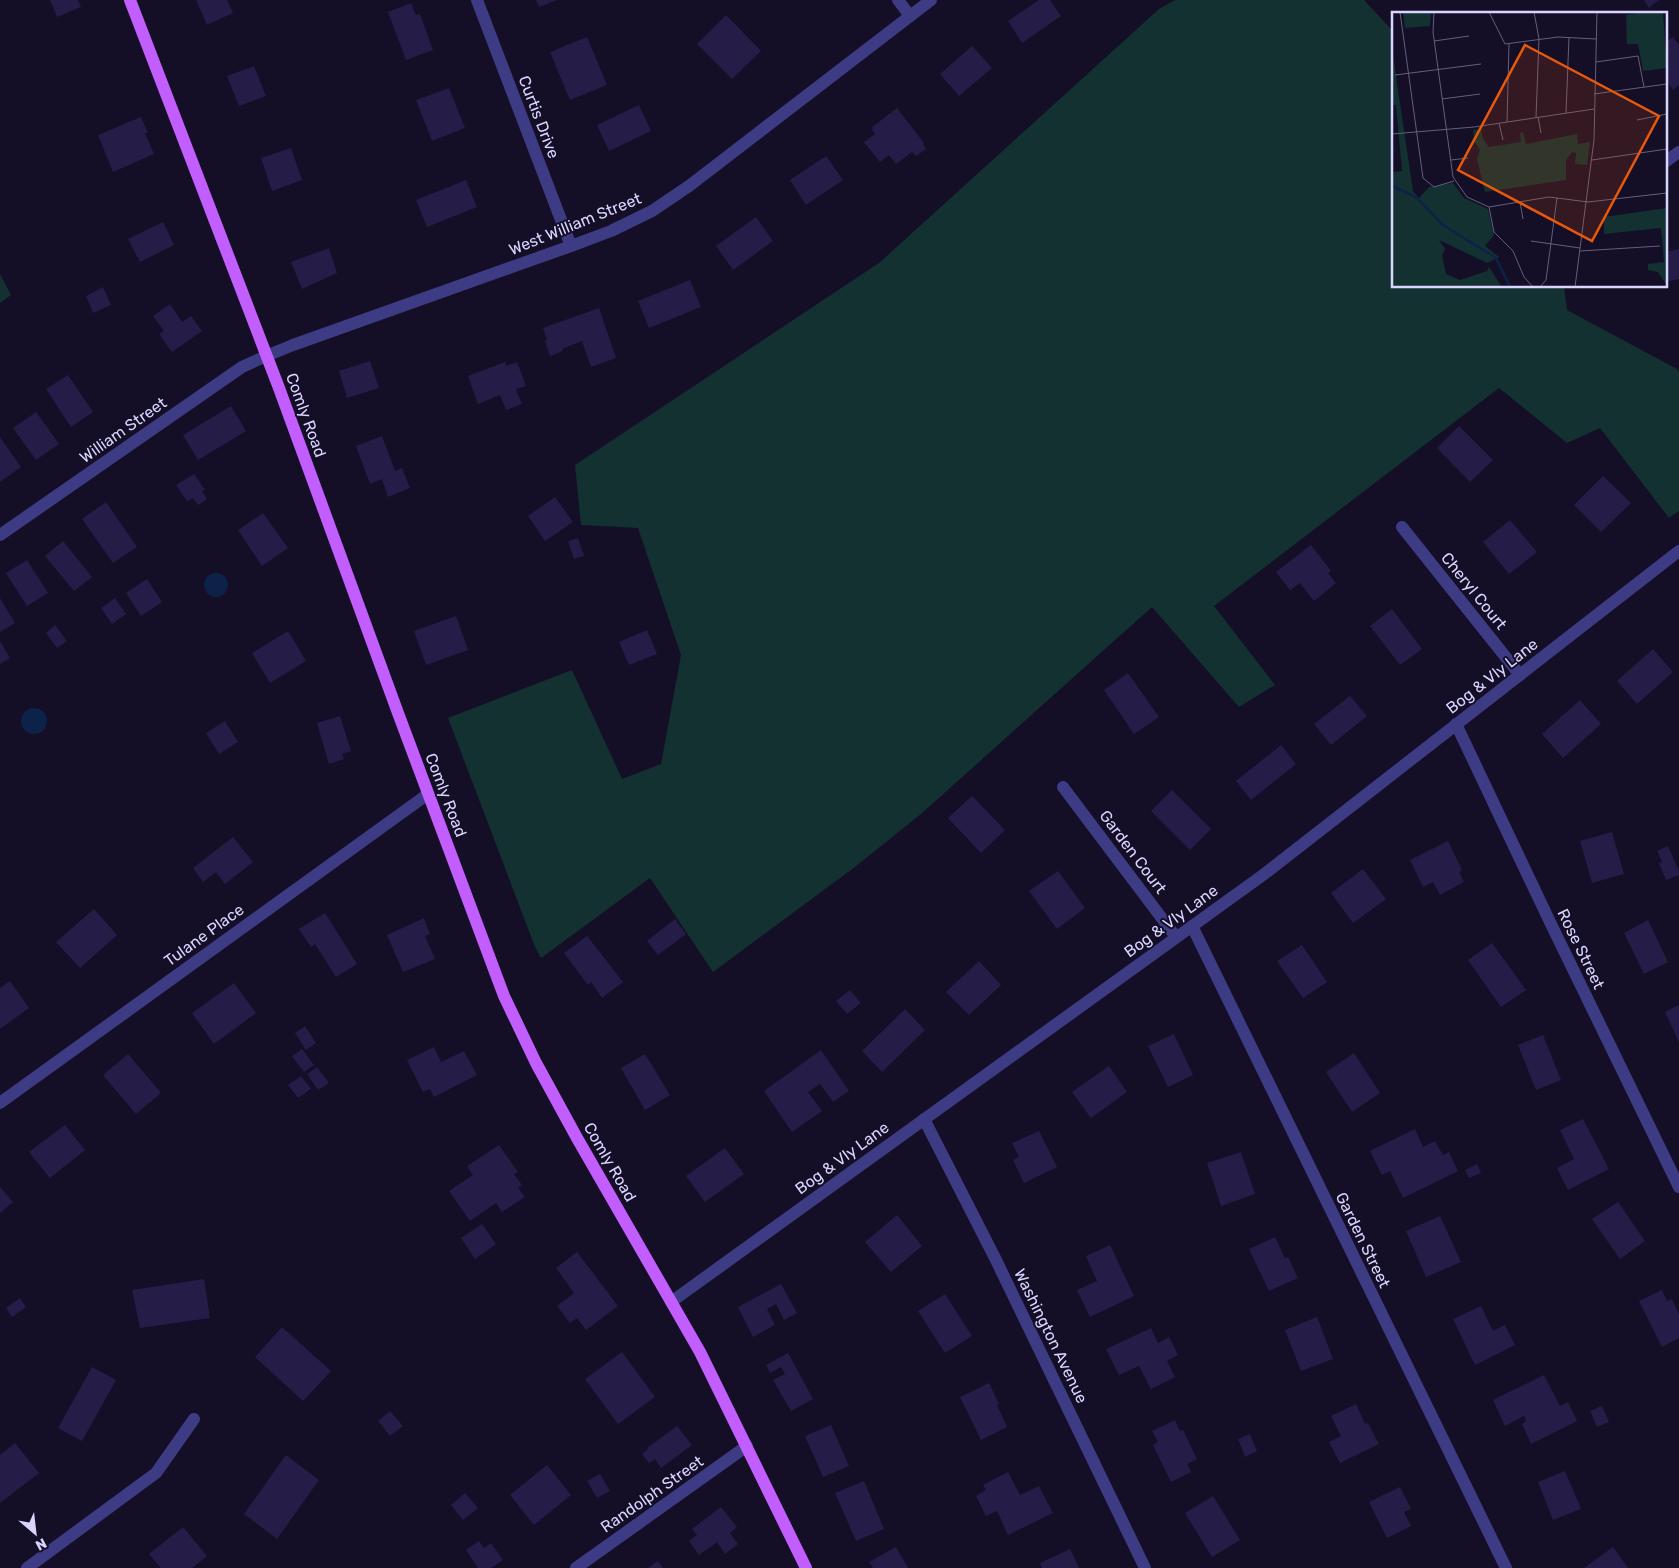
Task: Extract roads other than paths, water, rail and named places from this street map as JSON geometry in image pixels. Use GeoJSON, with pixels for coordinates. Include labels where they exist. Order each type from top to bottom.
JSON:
{"type":"FeatureCollection","features":[{"type":"Feature","properties":{"kind":"main road","name":"Comly Road"},"geometry":{"type":"LineString","coordinates":[[130,0],[266,356],[504,996],[536,1064],[700,1352],[806,1568]]}},
{"type":"Feature","properties":{"kind":"street","name":"Curtis Drive"},"geometry":{"type":"LineString","coordinates":[[477,0],[571,246]]}},
{"type":"Feature","properties":{"kind":"street"},"geometry":{"type":"LineString","coordinates":[[898,0],[910,16]]}},
{"type":"Feature","properties":{"kind":"street","name":"West William Street"},"geometry":{"type":"LineString","coordinates":[[266,356],[611,231],[652,211],[689,186],[931,0]]}},
{"type":"Feature","properties":{"kind":"street"},"geometry":{"type":"LineString","coordinates":[[1666,161],[1679,152]]}},
{"type":"Feature","properties":{"kind":"street","name":"William Street"},"geometry":{"type":"LineString","coordinates":[[0,535],[242,367],[266,356]]}},
{"type":"Feature","properties":{"kind":"street","name":"Cheryl Court"},"geometry":{"type":"LineString","coordinates":[[1402,527],[1520,675]]}},
{"type":"Feature","properties":{"kind":"street","name":"Bog & Vly Lane"},"geometry":{"type":"LineString","coordinates":[[671,1302],[1263,875],[1679,551]]}},
{"type":"Feature","properties":{"kind":"street","name":"Rose Street"},"geometry":{"type":"LineString","coordinates":[[1456,724],[1554,931],[1679,1187]]}},
{"type":"Feature","properties":{"kind":"street","name":"Garden Court"},"geometry":{"type":"LineString","coordinates":[[1063,787],[1176,937]]}},
{"type":"Feature","properties":{"kind":"street","name":"Tulane Place"},"geometry":{"type":"LineString","coordinates":[[0,1103],[428,794]]}},
{"type":"Feature","properties":{"kind":"street","name":"Garden Street"},"geometry":{"type":"LineString","coordinates":[[1192,926],[1506,1568]]}},
{"type":"Feature","properties":{"kind":"street","name":"Washington Avenue"},"geometry":{"type":"LineString","coordinates":[[924,1119],[995,1258],[1144,1568]]}},
{"type":"Feature","properties":{"kind":"street"},"geometry":{"type":"LineString","coordinates":[[27,1568],[156,1474],[194,1419]]}},
{"type":"Feature","properties":{"kind":"street","name":"Randolph Street"},"geometry":{"type":"LineString","coordinates":[[576,1568],[747,1446]]}},
{"type":"Feature","properties":{"kind":"water"},"geometry":{"type":"Polygon","coordinates":[[[216,573],[225,576],[228,585],[225,594],[216,597],[207,594],[204,585],[207,576],[216,573]]]}},
{"type":"Feature","properties":{"kind":"water"},"geometry":{"type":"Polygon","coordinates":[[[34,708],[43,712],[47,721],[43,730],[34,734],[25,730],[21,721],[25,712],[34,708]]]}}]}
